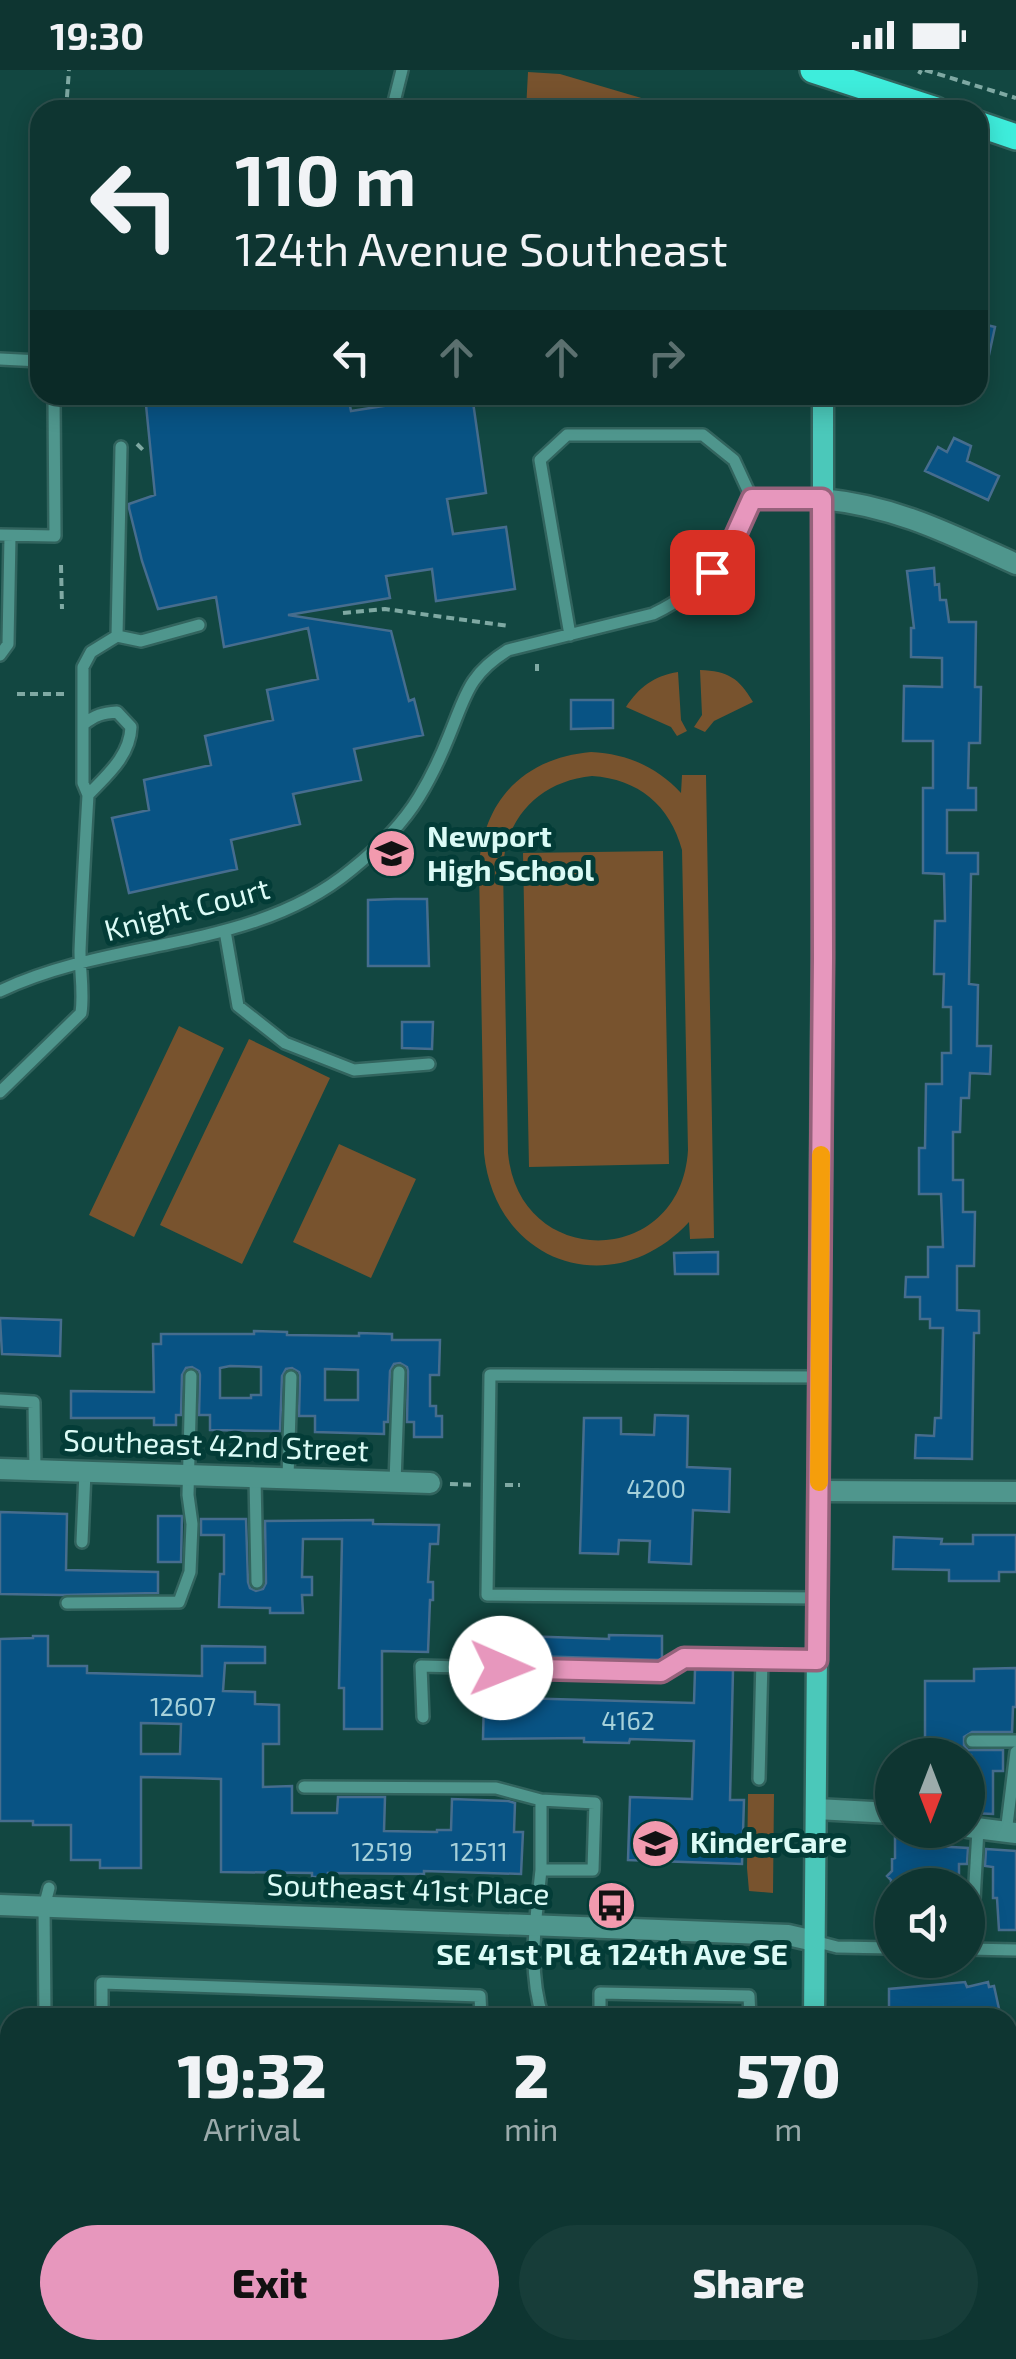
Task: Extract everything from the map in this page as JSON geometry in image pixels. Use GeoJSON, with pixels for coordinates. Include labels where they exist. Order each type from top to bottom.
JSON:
{"type":"FeatureCollection","features":[{"type":"Feature","properties":{"kind":"main road"},"geometry":{"type":"LineString","coordinates":[[813,70],[870,100]]}},
{"type":"Feature","properties":{"kind":"main road"},"geometry":{"type":"LineString","coordinates":[[988,127],[1016,137]]}},
{"type":"Feature","properties":{"kind":"street"},"geometry":{"type":"LineString","coordinates":[[814,2008],[820,1377],[811,499],[822,405]]}},
{"type":"Feature","properties":{"kind":"street"},"geometry":{"type":"LineString","coordinates":[[811,499],[853,502],[918,520],[1016,564]]}},
{"type":"Feature","properties":{"kind":"street","name":"Southeast 42nd Street"},"geometry":{"type":"LineString","coordinates":[[0,1469],[430,1483]]}},
{"type":"Feature","properties":{"kind":"street"},"geometry":{"type":"LineString","coordinates":[[820,1491],[1016,1492]]}},
{"type":"Feature","properties":{"kind":"street"},"geometry":{"type":"LineString","coordinates":[[816,1808],[875,1813]]}},
{"type":"Feature","properties":{"kind":"street"},"geometry":{"type":"LineString","coordinates":[[985,1830],[1011,1833]]}},
{"type":"Feature","properties":{"kind":"street","name":"Southeast 41st Place"},"geometry":{"type":"LineString","coordinates":[[0,1906],[46,1898],[788,1935],[814,1941]]}},
{"type":"Feature","properties":{"kind":"lane"},"geometry":{"type":"LineString","coordinates":[[394,100],[402,70]]}},
{"type":"Feature","properties":{"kind":"lane"},"geometry":{"type":"LineString","coordinates":[[0,359],[30,360]]}},
{"type":"Feature","properties":{"kind":"lane"},"geometry":{"type":"LineString","coordinates":[[0,655],[8,644],[5,536],[56,536],[54,405]]}},
{"type":"Feature","properties":{"kind":"lane"},"geometry":{"type":"LineString","coordinates":[[570,634],[540,460],[567,435],[703,435],[734,460],[752,499],[811,499]]}},
{"type":"Feature","properties":{"kind":"lane"},"geometry":{"type":"LineString","coordinates":[[116,636],[121,446]]}},
{"type":"Feature","properties":{"kind":"lane","name":"Knight Court"},"geometry":{"type":"LineString","coordinates":[[0,988],[80,962],[270,918],[304,902],[355,867],[418,799],[470,684],[490,662],[508,650],[653,614],[672,605],[712,572],[733,541],[752,499]]}},
{"type":"Feature","properties":{"kind":"lane"},"geometry":{"type":"LineString","coordinates":[[0,1092],[81,1013],[88,796],[83,784],[83,667],[91,652],[116,636],[142,641],[198,626]]}},
{"type":"Feature","properties":{"kind":"lane"},"geometry":{"type":"LineString","coordinates":[[84,724],[102,713],[117,712],[132,726],[127,749],[88,796]]}},
{"type":"Feature","properties":{"kind":"lane"},"geometry":{"type":"LineString","coordinates":[[224,930],[238,1006],[285,1043],[354,1070],[428,1064]]}},
{"type":"Feature","properties":{"kind":"lane"},"geometry":{"type":"LineString","coordinates":[[395,1482],[399,1372]]}},
{"type":"Feature","properties":{"kind":"lane"},"geometry":{"type":"LineString","coordinates":[[817,1598],[487,1595],[488,1467],[490,1375],[820,1377]]}},
{"type":"Feature","properties":{"kind":"lane"},"geometry":{"type":"LineString","coordinates":[[68,1603],[179,1602],[190,1572],[192,1376]]}},
{"type":"Feature","properties":{"kind":"lane"},"geometry":{"type":"LineString","coordinates":[[288,1478],[291,1377]]}},
{"type":"Feature","properties":{"kind":"lane"},"geometry":{"type":"LineString","coordinates":[[0,1400],[34,1402],[34,1470]]}},
{"type":"Feature","properties":{"kind":"lane"},"geometry":{"type":"LineString","coordinates":[[82,1542],[85,1472]]}},
{"type":"Feature","properties":{"kind":"lane"},"geometry":{"type":"LineString","coordinates":[[255,1478],[257,1582]]}},
{"type":"Feature","properties":{"kind":"lane"},"geometry":{"type":"LineString","coordinates":[[423,1717],[421,1666],[661,1672],[684,1658],[817,1660]]}},
{"type":"Feature","properties":{"kind":"lane"},"geometry":{"type":"LineString","coordinates":[[759,1779],[762,1658]]}},
{"type":"Feature","properties":{"kind":"lane"},"geometry":{"type":"LineString","coordinates":[[985,1741],[1016,1741]]}},
{"type":"Feature","properties":{"kind":"lane"},"geometry":{"type":"LineString","coordinates":[[1011,1833],[1016,1752]]}},
{"type":"Feature","properties":{"kind":"lane"},"geometry":{"type":"LineString","coordinates":[[304,1787],[496,1788],[540,1800],[595,1803],[593,1870],[540,1870]]}},
{"type":"Feature","properties":{"kind":"lane"},"geometry":{"type":"LineString","coordinates":[[539,2008],[533,1947],[540,1870],[540,1800]]}},
{"type":"Feature","properties":{"kind":"lane"},"geometry":{"type":"LineString","coordinates":[[45,2008],[46,1898]]}},
{"type":"Feature","properties":{"kind":"lane"},"geometry":{"type":"LineString","coordinates":[[814,1941],[875,1947]]}},
{"type":"Feature","properties":{"kind":"lane"},"geometry":{"type":"LineString","coordinates":[[985,1949],[1016,1950]]}},
{"type":"Feature","properties":{"kind":"lane"},"geometry":{"type":"LineString","coordinates":[[102,2008],[102,1983],[480,1996],[481,2008]]}},
{"type":"Feature","properties":{"kind":"lane"},"geometry":{"type":"LineString","coordinates":[[600,2008],[600,1992],[750,1996],[750,2008]]}},
{"type":"Feature","properties":{"kind":"path"},"geometry":{"type":"LineString","coordinates":[[67,100],[70,70]]}},
{"type":"Feature","properties":{"kind":"path"},"geometry":{"type":"LineString","coordinates":[[922,72],[1016,98]]}},
{"type":"Feature","properties":{"kind":"path"},"geometry":{"type":"LineString","coordinates":[[134,441],[146,453]]}},
{"type":"Feature","properties":{"kind":"path"},"geometry":{"type":"LineString","coordinates":[[61,564],[62,608]]}},
{"type":"Feature","properties":{"kind":"path"},"geometry":{"type":"LineString","coordinates":[[343,613],[385,609],[509,626]]}},
{"type":"Feature","properties":{"kind":"path"},"geometry":{"type":"LineString","coordinates":[[18,694],[64,694]]}},
{"type":"Feature","properties":{"kind":"shaded area"},"geometry":{"type":"Polygon","coordinates":[[[528,72],[560,74],[648,100],[527,100],[528,72]]]}},
{"type":"Feature","properties":{"kind":"shaded area"},"geometry":{"type":"Polygon","coordinates":[[[700,670],[732,677],[753,702],[714,721],[705,732],[694,727],[702,715],[700,670]]]}},
{"type":"Feature","properties":{"kind":"shaded area"},"geometry":{"type":"Polygon","coordinates":[[[678,672],[681,720],[687,731],[677,736],[671,727],[626,707],[648,684],[678,672]]]}},
{"type":"Feature","properties":{"kind":"shaded area"},"geometry":{"type":"Polygon","coordinates":[[[591,752],[617,755],[651,769],[681,793],[682,775],[706,775],[714,1238],[690,1239],[689,1222],[659,1247],[626,1261],[594,1265],[562,1260],[534,1245],[510,1222],[493,1191],[484,1153],[479,867],[482,843],[489,822],[511,787],[527,773],[567,756],[591,752]],[[609,778],[574,779],[557,785],[530,804],[511,832],[503,867],[508,1153],[519,1192],[540,1219],[568,1235],[600,1240],[631,1234],[658,1217],[679,1189],[688,1150],[682,850],[669,820],[650,797],[609,778]]]}},
{"type":"Feature","properties":{"kind":"shaded area"},"geometry":{"type":"Polygon","coordinates":[[[663,851],[669,1164],[529,1167],[523,853],[663,851]]]}},
{"type":"Feature","properties":{"kind":"shaded area"},"geometry":{"type":"Polygon","coordinates":[[[179,1026],[224,1048],[134,1237],[89,1215],[179,1026]]]}},
{"type":"Feature","properties":{"kind":"shaded area"},"geometry":{"type":"Polygon","coordinates":[[[249,1039],[330,1078],[242,1264],[160,1225],[249,1039]]]}},
{"type":"Feature","properties":{"kind":"shaded area"},"geometry":{"type":"Polygon","coordinates":[[[339,1144],[416,1179],[371,1278],[293,1242],[339,1144]]]}},
{"type":"Feature","properties":{"kind":"shaded area"},"geometry":{"type":"Polygon","coordinates":[[[748,1794],[774,1794],[773,1893],[749,1891],[748,1794]]]}},
{"type":"Feature","properties":{"kind":"building"},"geometry":{"type":"Polygon","coordinates":[[[988,325],[995,327],[988,359],[988,325]]]}},
{"type":"Feature","properties":{"kind":"building","name":"Newport High School"},"geometry":{"type":"Polygon","coordinates":[[[146,405],[350,405],[351,411],[390,405],[473,405],[486,493],[447,499],[453,534],[506,527],[515,589],[436,601],[432,569],[386,576],[390,598],[288,615],[391,631],[409,701],[414,699],[423,735],[354,749],[361,780],[293,794],[300,824],[231,840],[237,869],[129,893],[112,818],[149,810],[144,780],[211,765],[205,736],[273,720],[267,690],[318,679],[308,628],[224,647],[216,597],[158,609],[129,508],[129,504],[155,495],[146,405]]]}},
{"type":"Feature","properties":{"kind":"building"},"geometry":{"type":"Polygon","coordinates":[[[954,438],[971,446],[967,461],[999,476],[988,500],[925,471],[938,447],[947,452],[954,438]]]}},
{"type":"Feature","properties":{"kind":"building"},"geometry":{"type":"Polygon","coordinates":[[[934,568],[935,585],[939,584],[940,600],[946,600],[949,622],[976,622],[975,687],[981,687],[980,743],[969,743],[968,788],[976,788],[976,810],[947,810],[947,853],[978,853],[978,874],[971,874],[969,984],[978,985],[977,1046],[991,1046],[990,1074],[970,1073],[969,1098],[961,1098],[960,1132],[953,1132],[953,1180],[963,1180],[963,1212],[975,1212],[974,1266],[957,1266],[957,1310],[979,1311],[979,1333],[974,1333],[972,1459],[915,1458],[916,1435],[934,1436],[935,1418],[941,1418],[943,1328],[930,1328],[930,1319],[920,1319],[920,1297],[905,1297],[906,1277],[928,1277],[928,1247],[943,1247],[941,1194],[919,1194],[919,1148],[925,1148],[926,1084],[942,1084],[942,1053],[951,1053],[951,1007],[943,1007],[944,974],[934,974],[935,921],[945,921],[944,874],[923,873],[923,788],[933,788],[933,741],[903,741],[904,686],[942,687],[942,658],[911,657],[914,628],[907,571],[934,568]]]}},
{"type":"Feature","properties":{"kind":"building"},"geometry":{"type":"Polygon","coordinates":[[[571,700],[613,700],[613,728],[571,729],[571,700]]]}},
{"type":"Feature","properties":{"kind":"building"},"geometry":{"type":"Polygon","coordinates":[[[427,899],[429,966],[368,966],[368,900],[427,899]]]}},
{"type":"Feature","properties":{"kind":"building"},"geometry":{"type":"Polygon","coordinates":[[[402,1022],[433,1022],[432,1049],[402,1048],[402,1022]]]}},
{"type":"Feature","properties":{"kind":"building"},"geometry":{"type":"Polygon","coordinates":[[[718,1252],[718,1274],[675,1274],[674,1253],[718,1252]]]}},
{"type":"Feature","properties":{"kind":"building"},"geometry":{"type":"Polygon","coordinates":[[[0,1318],[61,1320],[60,1356],[2,1354],[0,1318]]]}},
{"type":"Feature","properties":{"kind":"building"},"geometry":{"type":"Polygon","coordinates":[[[161,1334],[392,1334],[392,1340],[440,1340],[439,1375],[430,1375],[430,1406],[436,1406],[436,1416],[442,1416],[442,1437],[414,1437],[414,1422],[407,1422],[408,1371],[400,1363],[390,1371],[384,1434],[315,1432],[315,1416],[299,1416],[300,1376],[292,1368],[282,1376],[280,1431],[210,1430],[210,1415],[199,1415],[200,1375],[192,1367],[182,1375],[181,1415],[176,1415],[176,1425],[154,1425],[154,1418],[71,1418],[71,1391],[154,1392],[153,1344],[161,1344],[161,1334]],[[261,1367],[220,1368],[220,1398],[261,1395],[261,1367]],[[325,1369],[325,1400],[358,1400],[358,1370],[325,1369]]]}},
{"type":"Feature","properties":{"kind":"building"},"geometry":{"type":"Polygon","coordinates":[[[655,1415],[688,1416],[687,1467],[730,1469],[729,1512],[693,1510],[691,1564],[649,1562],[650,1541],[619,1540],[618,1554],[580,1553],[584,1418],[621,1418],[621,1434],[654,1435],[655,1415]]]}},
{"type":"Feature","properties":{"kind":"building"},"geometry":{"type":"Polygon","coordinates":[[[0,1512],[67,1514],[66,1570],[158,1572],[158,1593],[0,1594],[0,1512]]]}},
{"type":"Feature","properties":{"kind":"building"},"geometry":{"type":"Polygon","coordinates":[[[158,1516],[182,1516],[181,1562],[158,1562],[158,1516]]]}},
{"type":"Feature","properties":{"kind":"building"},"geometry":{"type":"Polygon","coordinates":[[[201,1519],[246,1519],[248,1582],[256,1591],[266,1583],[265,1521],[373,1520],[373,1524],[439,1525],[438,1544],[430,1544],[428,1582],[433,1582],[433,1600],[428,1652],[382,1651],[382,1729],[344,1729],[344,1688],[339,1688],[342,1539],[303,1539],[302,1577],[312,1577],[312,1595],[302,1595],[303,1613],[219,1607],[224,1535],[201,1535],[201,1519]]]}},
{"type":"Feature","properties":{"kind":"building"},"geometry":{"type":"Polygon","coordinates":[[[973,1535],[1016,1535],[1016,1572],[999,1572],[999,1581],[949,1581],[949,1570],[893,1569],[894,1537],[973,1544],[973,1535]]]}},
{"type":"Feature","properties":{"kind":"building"},"geometry":{"type":"Polygon","coordinates":[[[469,1630],[609,1639],[609,1635],[662,1636],[662,1660],[468,1654],[469,1630]]]}},
{"type":"Feature","properties":{"kind":"building"},"geometry":{"type":"Polygon","coordinates":[[[48,1636],[48,1666],[87,1666],[87,1673],[202,1676],[202,1646],[265,1647],[265,1663],[225,1663],[223,1691],[255,1692],[255,1704],[279,1705],[279,1744],[263,1744],[263,1787],[292,1786],[292,1813],[337,1813],[338,1797],[385,1797],[384,1831],[437,1832],[451,1830],[452,1799],[508,1801],[515,1803],[514,1832],[523,1832],[521,1874],[424,1871],[328,1873],[328,1877],[312,1877],[312,1873],[221,1872],[221,1779],[191,1778],[141,1777],[141,1868],[100,1868],[100,1860],[71,1860],[71,1825],[0,1821],[0,1639],[48,1636]],[[141,1723],[141,1754],[180,1754],[181,1724],[141,1723]]]}},
{"type":"Feature","properties":{"kind":"building"},"geometry":{"type":"Polygon","coordinates":[[[1016,1668],[1012,1732],[925,1738],[925,1681],[974,1681],[974,1669],[1016,1668]]]}},
{"type":"Feature","properties":{"kind":"building"},"geometry":{"type":"Polygon","coordinates":[[[695,1670],[733,1670],[730,1800],[744,1800],[742,1864],[628,1860],[630,1797],[692,1799],[694,1741],[483,1739],[484,1697],[694,1703],[695,1670]]]}},
{"type":"Feature","properties":{"kind":"building"},"geometry":{"type":"Polygon","coordinates":[[[985,1750],[1003,1750],[1003,1771],[993,1771],[993,1814],[985,1814],[985,1750]]]}},
{"type":"Feature","properties":{"kind":"building"},"geometry":{"type":"Polygon","coordinates":[[[895,1848],[968,1848],[967,1864],[959,1864],[959,1868],[892,1868],[895,1848]]]}},
{"type":"Feature","properties":{"kind":"building"},"geometry":{"type":"Polygon","coordinates":[[[986,1849],[1016,1851],[1016,1930],[999,1930],[993,1867],[985,1866],[986,1849]]]}},
{"type":"Feature","properties":{"kind":"building"},"geometry":{"type":"Polygon","coordinates":[[[965,1982],[967,1987],[988,1982],[989,1987],[994,1986],[999,2008],[889,2008],[889,1989],[965,1982]]]}},
{"type":"Feature","properties":{"kind":"slow traffic"},"geometry":{"type":"LineString","coordinates":[[819,1482],[821,1155]]}},
{"type":"Feature","properties":{"kind":"place","name":"Newport High School"},"geometry":{"type":"Point","coordinates":[392,854]}},
{"type":"Feature","properties":{"kind":"place","name":"KinderCare"},"geometry":{"type":"Point","coordinates":[655,1843]}},
{"type":"Feature","properties":{"kind":"place","name":"SE 41st Pl & 124th Ave SE"},"geometry":{"type":"Point","coordinates":[612,1906]}},
{"type":"Feature","properties":{"kind":"route"},"geometry":{"type":"LineString","coordinates":[[501,1668],[661,1672],[684,1658],[817,1660],[822,499],[752,499],[733,541],[712,572]]}}]}
